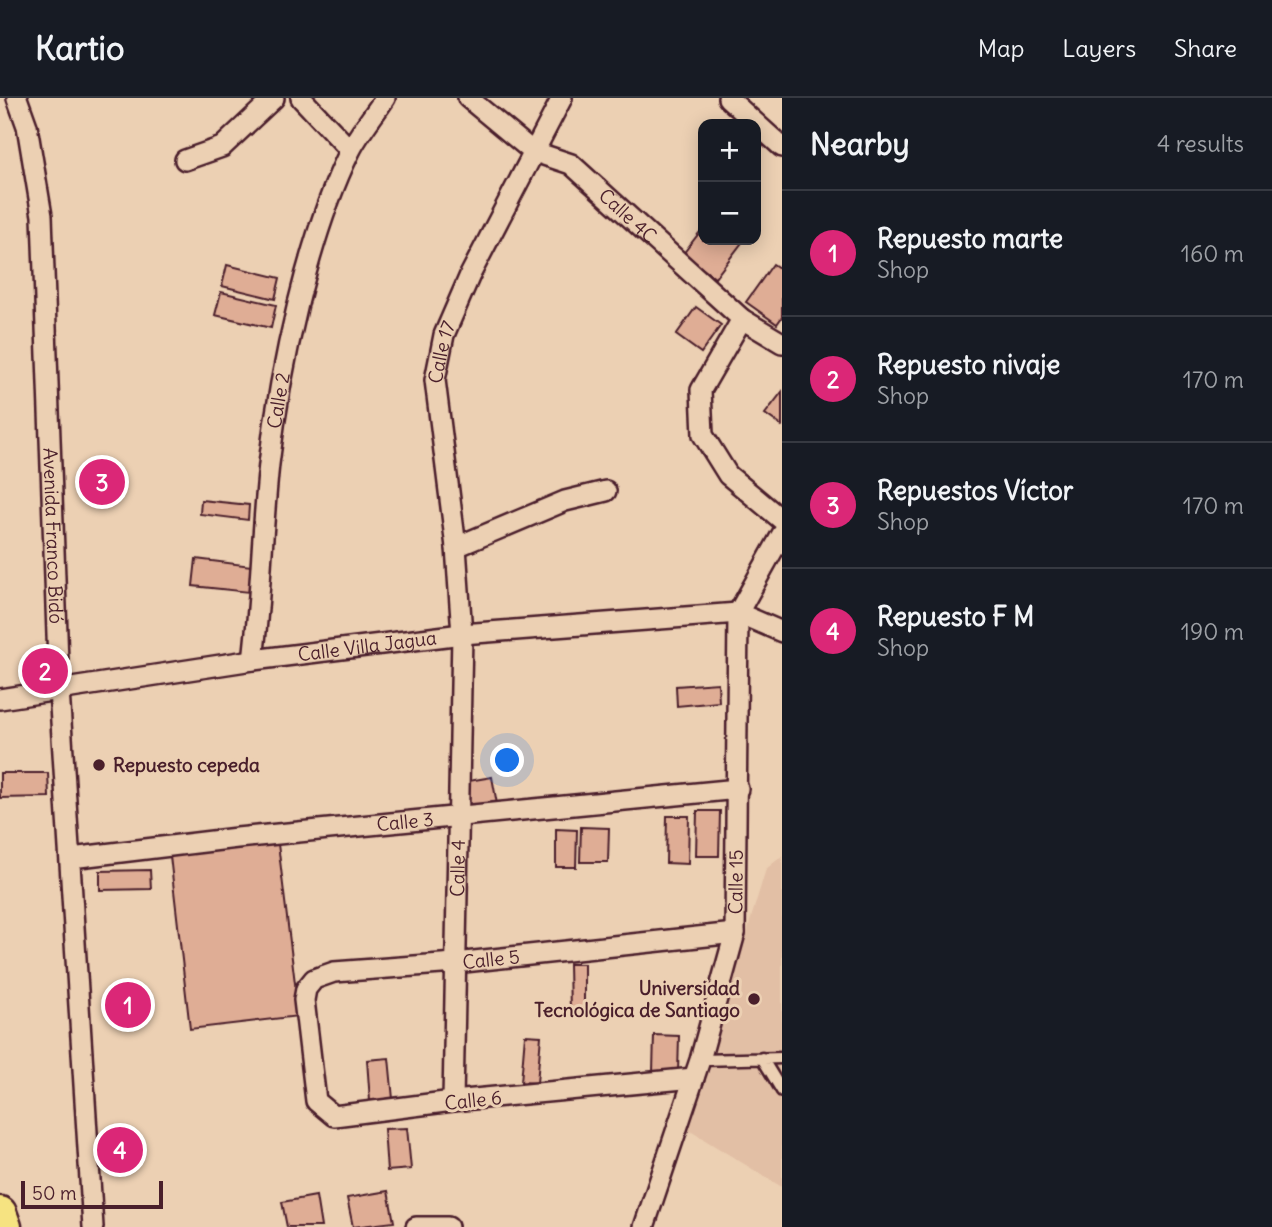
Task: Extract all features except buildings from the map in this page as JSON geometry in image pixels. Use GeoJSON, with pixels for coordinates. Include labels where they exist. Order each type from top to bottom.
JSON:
{"type":"FeatureCollection","features":[{"type":"Feature","properties":{"kind":"main road"},"geometry":{"type":"LineString","coordinates":[[0,1213],[5,1227]]}},
{"type":"Feature","properties":{"kind":"street","name":"Avenida Franco Bidó"},"geometry":{"type":"LineString","coordinates":[[17,98],[27,126],[42,216],[59,690],[93,1227]]}},
{"type":"Feature","properties":{"kind":"street"},"geometry":{"type":"LineString","coordinates":[[185,160],[222,147],[274,98]]}},
{"type":"Feature","properties":{"kind":"street"},"geometry":{"type":"LineString","coordinates":[[301,98],[350,150]]}},
{"type":"Feature","properties":{"kind":"street","name":"Calle 2"},"geometry":{"type":"LineString","coordinates":[[253,660],[262,581],[269,464],[294,321],[320,231],[350,150],[385,98]]}},
{"type":"Feature","properties":{"kind":"street","name":"Calle 4C"},"geometry":{"type":"LineString","coordinates":[[468,98],[532,151],[571,164],[742,318],[782,344]]}},
{"type":"Feature","properties":{"kind":"street","name":"Calle 17"},"geometry":{"type":"LineString","coordinates":[[462,634],[456,547],[435,380],[444,335],[470,275],[532,151],[562,98]]}},
{"type":"Feature","properties":{"kind":"street"},"geometry":{"type":"LineString","coordinates":[[728,98],[782,147]]}},
{"type":"Feature","properties":{"kind":"street"},"geometry":{"type":"LineString","coordinates":[[742,318],[701,390],[703,435],[727,475],[782,520]]}},
{"type":"Feature","properties":{"kind":"street"},"geometry":{"type":"LineString","coordinates":[[456,547],[565,501],[606,491]]}},
{"type":"Feature","properties":{"kind":"street","name":"Calle 15"},"geometry":{"type":"LineString","coordinates":[[644,1227],[697,1069],[735,933],[738,613],[782,534]]}},
{"type":"Feature","properties":{"kind":"street","name":"Calle Villa Jagua"},"geometry":{"type":"LineString","coordinates":[[0,699],[253,660],[462,634],[738,613]]}},
{"type":"Feature","properties":{"kind":"street"},"geometry":{"type":"LineString","coordinates":[[738,613],[782,632]]}},
{"type":"Feature","properties":{"kind":"street","name":"Calle 4"},"geometry":{"type":"LineString","coordinates":[[453,1101],[462,634]]}},
{"type":"Feature","properties":{"kind":"street","name":"Calle 3"},"geometry":{"type":"LineString","coordinates":[[71,858],[738,789]]}},
{"type":"Feature","properties":{"kind":"street","name":"Calle 5"},"geometry":{"type":"LineString","coordinates":[[309,1045],[304,1000],[306,989],[314,979],[334,972],[455,963],[735,933]]}},
{"type":"Feature","properties":{"kind":"street","name":"Calle 6"},"geometry":{"type":"LineString","coordinates":[[309,1045],[316,1101],[334,1116],[697,1069]]}},
{"type":"Feature","properties":{"kind":"street"},"geometry":{"type":"LineString","coordinates":[[416,1227],[448,1227]]}},
{"type":"Feature","properties":{"kind":"lane"},"geometry":{"type":"LineString","coordinates":[[762,1058],[782,1091]]}},
{"type":"Feature","properties":{"kind":"lane"},"geometry":{"type":"LineString","coordinates":[[697,1069],[762,1058],[782,1058]]}},
{"type":"Feature","properties":{"kind":"shaded area","name":"Universidad Tecnológica de Santiago"},"geometry":{"type":"Polygon","coordinates":[[[782,856],[782,1187],[687,1129],[766,869],[782,856]]]}},
{"type":"Feature","properties":{"kind":"place","name":"Repuestos Víctor"},"geometry":{"type":"Point","coordinates":[102,482]}},
{"type":"Feature","properties":{"kind":"place","name":"Repuesto nivaje"},"geometry":{"type":"Point","coordinates":[45,671]}},
{"type":"Feature","properties":{"kind":"place","name":"Repuesto cepeda"},"geometry":{"type":"Point","coordinates":[99,765]}},
{"type":"Feature","properties":{"kind":"place","name":"Universidad Tecnológica de Santiago"},"geometry":{"type":"Point","coordinates":[754,999]}},
{"type":"Feature","properties":{"kind":"place","name":"Repuesto marte"},"geometry":{"type":"Point","coordinates":[128,1005]}},
{"type":"Feature","properties":{"kind":"place","name":"Repuesto F M"},"geometry":{"type":"Point","coordinates":[120,1150]}}]}
